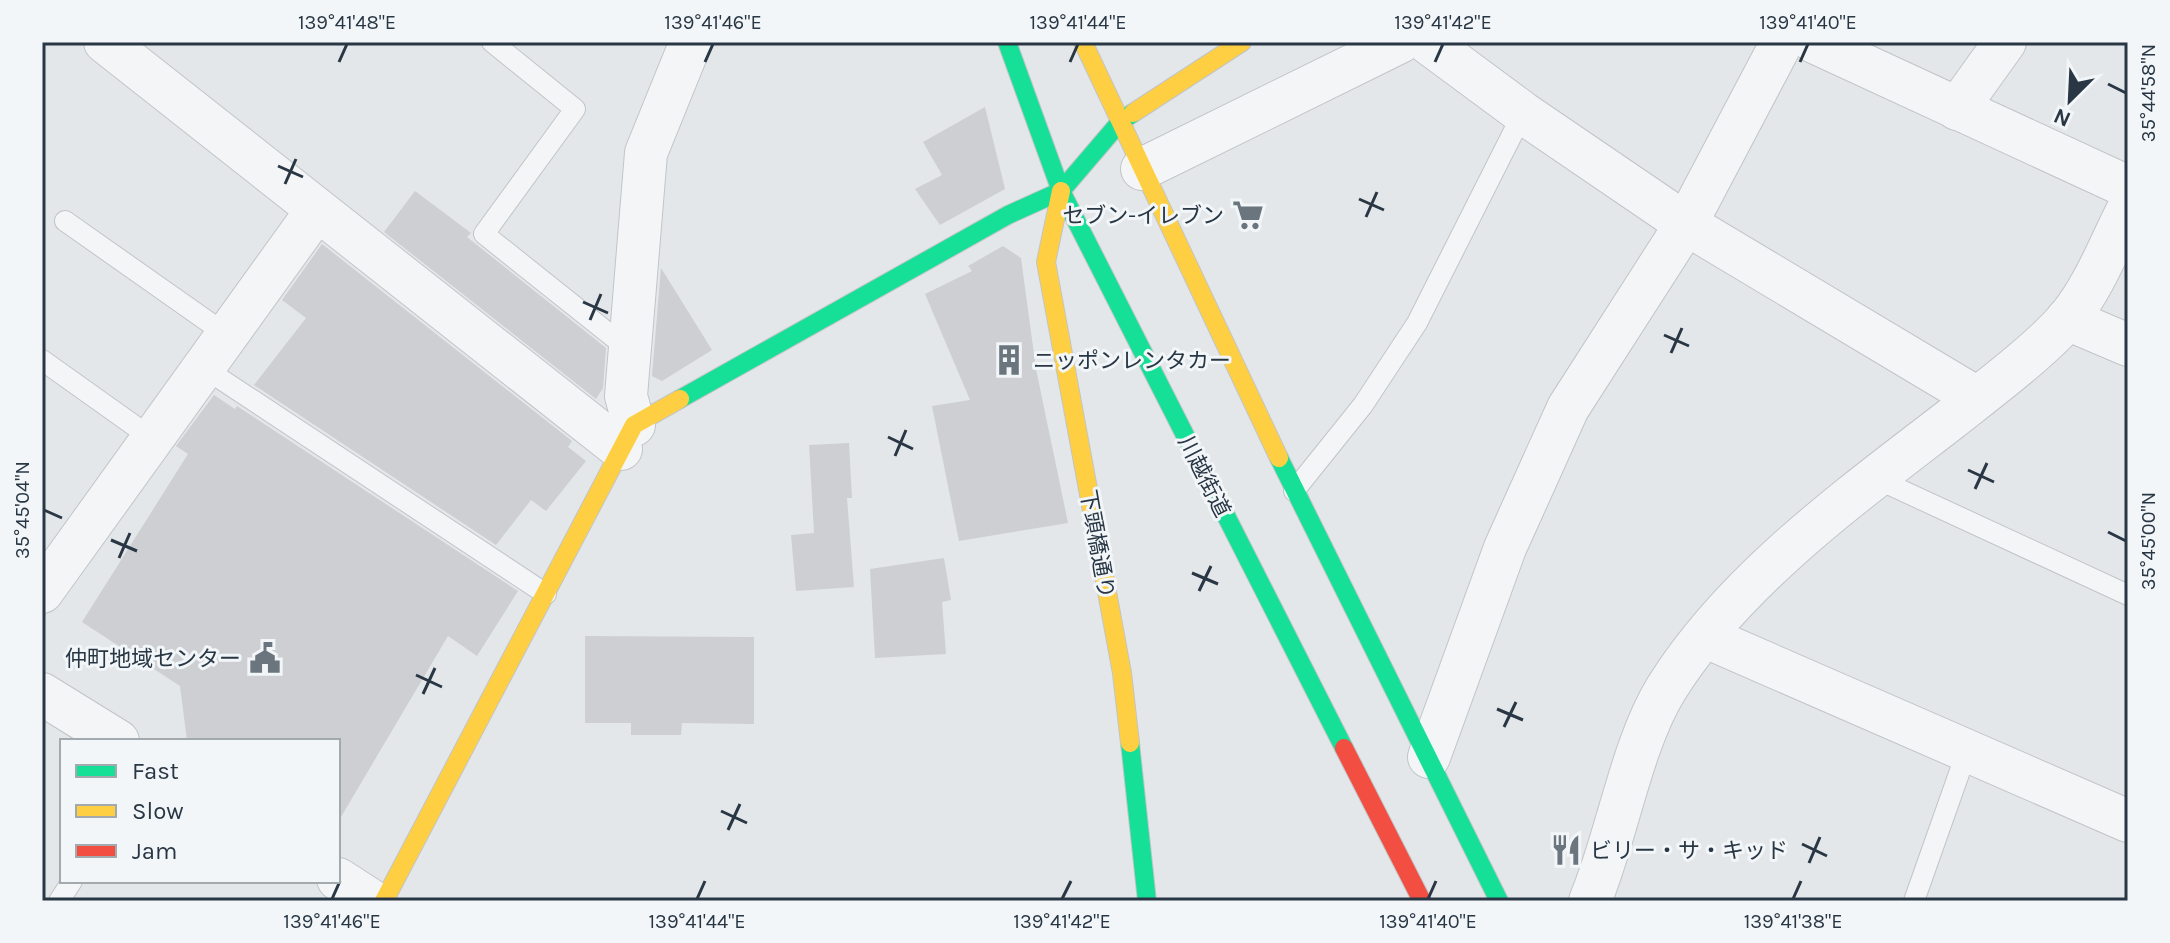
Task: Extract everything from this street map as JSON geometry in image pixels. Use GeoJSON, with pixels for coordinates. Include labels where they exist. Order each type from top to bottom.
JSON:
{"type":"FeatureCollection","features":[{"type":"Feature","properties":{"kind":"main road","name":"川越街道"},"geometry":{"type":"LineString","coordinates":[[1007,42],[1061,191],[1422,901]]}},
{"type":"Feature","properties":{"kind":"main road"},"geometry":{"type":"LineString","coordinates":[[1083,42],[1294,491],[1499,901]]}},
{"type":"Feature","properties":{"kind":"main road"},"geometry":{"type":"LineString","coordinates":[[384,901],[628,437],[1008,215],[1061,191],[1120,122],[1242,42]]}},
{"type":"Feature","properties":{"kind":"main road","name":"下頭橋通り"},"geometry":{"type":"LineString","coordinates":[[1061,191],[1046,262],[1122,673],[1147,901]]}},
{"type":"Feature","properties":{"kind":"street"},"geometry":{"type":"LineString","coordinates":[[105,42],[317,210],[628,437]]}},
{"type":"Feature","properties":{"kind":"street"},"geometry":{"type":"LineString","coordinates":[[628,437],[626,396],[646,153],[691,42]]}},
{"type":"Feature","properties":{"kind":"street"},"geometry":{"type":"LineString","coordinates":[[1142,169],[1400,42]]}},
{"type":"Feature","properties":{"kind":"street"},"geometry":{"type":"LineString","coordinates":[[1427,42],[1523,113],[1686,224],[1977,398]]}},
{"type":"Feature","properties":{"kind":"street"},"geometry":{"type":"LineString","coordinates":[[1429,757],[1505,548],[1568,408],[1686,224],[1782,42]]}},
{"type":"Feature","properties":{"kind":"street"},"geometry":{"type":"LineString","coordinates":[[1814,42],[2128,187]]}},
{"type":"Feature","properties":{"kind":"street"},"geometry":{"type":"LineString","coordinates":[[1957,109],[2005,42]]}},
{"type":"Feature","properties":{"kind":"street"},"geometry":{"type":"LineString","coordinates":[[1590,901],[1647,732],[1665,691],[1706,637],[1771,562],[1977,398],[2067,319],[2083,300],[2128,209]]}},
{"type":"Feature","properties":{"kind":"street"},"geometry":{"type":"LineString","coordinates":[[42,592],[317,210]]}},
{"type":"Feature","properties":{"kind":"street"},"geometry":{"type":"LineString","coordinates":[[2067,319],[2128,345]]}},
{"type":"Feature","properties":{"kind":"street"},"geometry":{"type":"LineString","coordinates":[[1706,637],[2128,821]]}},
{"type":"Feature","properties":{"kind":"street"},"geometry":{"type":"LineString","coordinates":[[42,694],[115,739]]}},
{"type":"Feature","properties":{"kind":"street"},"geometry":{"type":"LineString","coordinates":[[340,880],[372,901]]}},
{"type":"Feature","properties":{"kind":"lane"},"geometry":{"type":"LineString","coordinates":[[492,42],[575,109],[484,234],[632,352]]}},
{"type":"Feature","properties":{"kind":"lane"},"geometry":{"type":"LineString","coordinates":[[1294,491],[1363,405],[1417,323],[1523,113]]}},
{"type":"Feature","properties":{"kind":"lane"},"geometry":{"type":"LineString","coordinates":[[65,221],[215,352],[546,594]]}},
{"type":"Feature","properties":{"kind":"lane"},"geometry":{"type":"LineString","coordinates":[[42,360],[153,439]]}},
{"type":"Feature","properties":{"kind":"lane"},"geometry":{"type":"LineString","coordinates":[[1875,478],[2128,595]]}},
{"type":"Feature","properties":{"kind":"lane"},"geometry":{"type":"LineString","coordinates":[[1914,901],[1967,751]]}},
{"type":"Feature","properties":{"kind":"lane"},"geometry":{"type":"LineString","coordinates":[[59,901],[71,883]]}},
{"type":"Feature","properties":{"kind":"building"},"geometry":{"type":"Polygon","coordinates":[[[985,107],[1005,189],[940,225],[915,189],[942,175],[923,142],[985,107]]]}},
{"type":"Feature","properties":{"kind":"building"},"geometry":{"type":"Polygon","coordinates":[[[415,191],[471,233],[467,237],[606,348],[603,388],[596,399],[384,232],[415,191]]]}},
{"type":"Feature","properties":{"kind":"building"},"geometry":{"type":"Polygon","coordinates":[[[322,244],[572,441],[568,447],[586,461],[546,511],[531,500],[496,545],[254,385],[306,318],[282,300],[322,244]]]}},
{"type":"Feature","properties":{"kind":"building"},"geometry":{"type":"Polygon","coordinates":[[[1003,246],[1021,258],[1036,369],[1068,523],[959,541],[932,406],[970,400],[925,294],[972,271],[968,266],[1003,246]]]}},
{"type":"Feature","properties":{"kind":"building"},"geometry":{"type":"Polygon","coordinates":[[[661,268],[712,350],[662,381],[652,376],[661,268]]]}},
{"type":"Feature","properties":{"kind":"building"},"geometry":{"type":"Polygon","coordinates":[[[214,395],[235,409],[237,406],[518,591],[477,656],[448,636],[340,819],[340,739],[187,739],[180,686],[82,622],[188,454],[176,446],[214,395]]]}},
{"type":"Feature","properties":{"kind":"building"},"geometry":{"type":"Polygon","coordinates":[[[849,443],[852,498],[847,498],[854,587],[796,591],[791,535],[814,533],[809,445],[849,443]]]}},
{"type":"Feature","properties":{"kind":"building"},"geometry":{"type":"Polygon","coordinates":[[[944,558],[951,600],[942,602],[946,654],[875,658],[870,569],[944,558]]]}},
{"type":"Feature","properties":{"kind":"building"},"geometry":{"type":"Polygon","coordinates":[[[585,636],[754,637],[754,724],[682,723],[681,735],[631,735],[631,723],[585,723],[585,636]]]}},
{"type":"Feature","properties":{"kind":"traffic: fast"},"geometry":{"type":"LineString","coordinates":[[1007,42],[1061,191],[1344,748]]}},
{"type":"Feature","properties":{"kind":"traffic: fast"},"geometry":{"type":"LineString","coordinates":[[680,399],[1008,215],[1061,191],[1120,122],[1133,113]]}},
{"type":"Feature","properties":{"kind":"traffic: fast"},"geometry":{"type":"LineString","coordinates":[[1279,458],[1499,901]]}},
{"type":"Feature","properties":{"kind":"traffic: fast"},"geometry":{"type":"LineString","coordinates":[[1130,743],[1147,901]]}},
{"type":"Feature","properties":{"kind":"traffic: slow"},"geometry":{"type":"LineString","coordinates":[[1083,42],[1279,458]]}},
{"type":"Feature","properties":{"kind":"traffic: slow"},"geometry":{"type":"LineString","coordinates":[[1133,113],[1242,42]]}},
{"type":"Feature","properties":{"kind":"traffic: slow"},"geometry":{"type":"LineString","coordinates":[[1061,191],[1046,262],[1122,673],[1130,743]]}},
{"type":"Feature","properties":{"kind":"traffic: slow"},"geometry":{"type":"LineString","coordinates":[[384,901],[634,425],[680,399]]}},
{"type":"Feature","properties":{"kind":"traffic: jam"},"geometry":{"type":"LineString","coordinates":[[1344,748],[1422,901]]}},
{"type":"Feature","properties":{"kind":"place","name":"セブン-イレブン"},"geometry":{"type":"Point","coordinates":[1248,215]}},
{"type":"Feature","properties":{"kind":"place","name":"ニッポンレンタカー"},"geometry":{"type":"Point","coordinates":[1009,360]}},
{"type":"Feature","properties":{"kind":"place","name":"仲町地域センター"},"geometry":{"type":"Point","coordinates":[265,658]}},
{"type":"Feature","properties":{"kind":"place","name":"ビリー・サ・キッド"},"geometry":{"type":"Point","coordinates":[1566,850]}}]}
